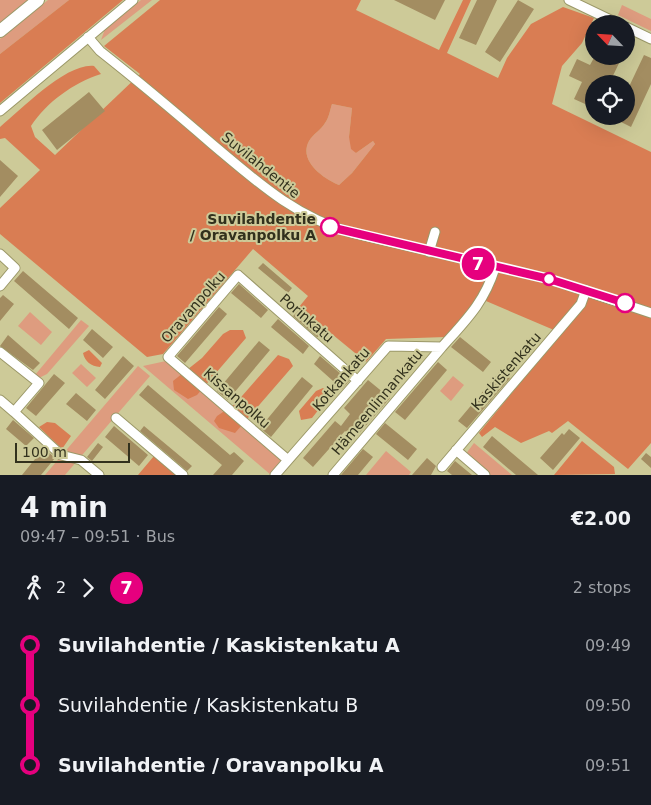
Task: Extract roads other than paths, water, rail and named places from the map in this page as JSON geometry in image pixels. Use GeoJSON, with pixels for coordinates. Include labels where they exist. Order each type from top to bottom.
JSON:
{"type":"FeatureCollection","features":[{"type":"Feature","properties":{"kind":"highway"},"geometry":{"type":"LineString","coordinates":[[0,30],[38,0]]}},
{"type":"Feature","properties":{"kind":"street"},"geometry":{"type":"LineString","coordinates":[[0,111],[133,0]]}},
{"type":"Feature","properties":{"kind":"street"},"geometry":{"type":"LineString","coordinates":[[569,0],[600,15]]}},
{"type":"Feature","properties":{"kind":"street"},"geometry":{"type":"LineString","coordinates":[[635,31],[651,39]]}},
{"type":"Feature","properties":{"kind":"street","name":"Suvilahdentie"},"geometry":{"type":"LineString","coordinates":[[88,37],[100,51],[264,189],[290,207],[331,227],[586,290],[651,313]]}},
{"type":"Feature","properties":{"kind":"street"},"geometry":{"type":"LineString","coordinates":[[429,252],[435,232]]}},
{"type":"Feature","properties":{"kind":"street"},"geometry":{"type":"LineString","coordinates":[[0,254],[15,268],[0,286]]}},
{"type":"Feature","properties":{"kind":"street"},"geometry":{"type":"LineString","coordinates":[[442,347],[481,302],[489,288],[495,268]]}},
{"type":"Feature","properties":{"kind":"street","name":"Oravanpolku"},"geometry":{"type":"LineString","coordinates":[[168,356],[238,275]]}},
{"type":"Feature","properties":{"kind":"street","name":"Porinkatu"},"geometry":{"type":"LineString","coordinates":[[238,275],[358,380]]}},
{"type":"Feature","properties":{"kind":"street","name":"Kaskistenkatu"},"geometry":{"type":"LineString","coordinates":[[442,467],[581,304],[586,290]]}},
{"type":"Feature","properties":{"kind":"street","name":"Kotkankatu"},"geometry":{"type":"LineString","coordinates":[[275,475],[388,346],[442,347]]}},
{"type":"Feature","properties":{"kind":"street","name":"Hämeenlinnankatu"},"geometry":{"type":"LineString","coordinates":[[333,475],[442,347]]}},
{"type":"Feature","properties":{"kind":"street"},"geometry":{"type":"LineString","coordinates":[[0,352],[39,384],[14,412]]}},
{"type":"Feature","properties":{"kind":"street","name":"Kissanpolku"},"geometry":{"type":"LineString","coordinates":[[168,356],[288,460]]}},
{"type":"Feature","properties":{"kind":"street"},"geometry":{"type":"LineString","coordinates":[[0,400],[60,455],[81,460],[99,475]]}},
{"type":"Feature","properties":{"kind":"street"},"geometry":{"type":"LineString","coordinates":[[116,418],[183,475]]}},
{"type":"Feature","properties":{"kind":"street"},"geometry":{"type":"LineString","coordinates":[[456,450],[485,475]]}},
{"type":"Feature","properties":{"kind":"place","name":"Suvilahdentie / Oravanpolku A"},"geometry":{"type":"Point","coordinates":[330,227]}}]}
